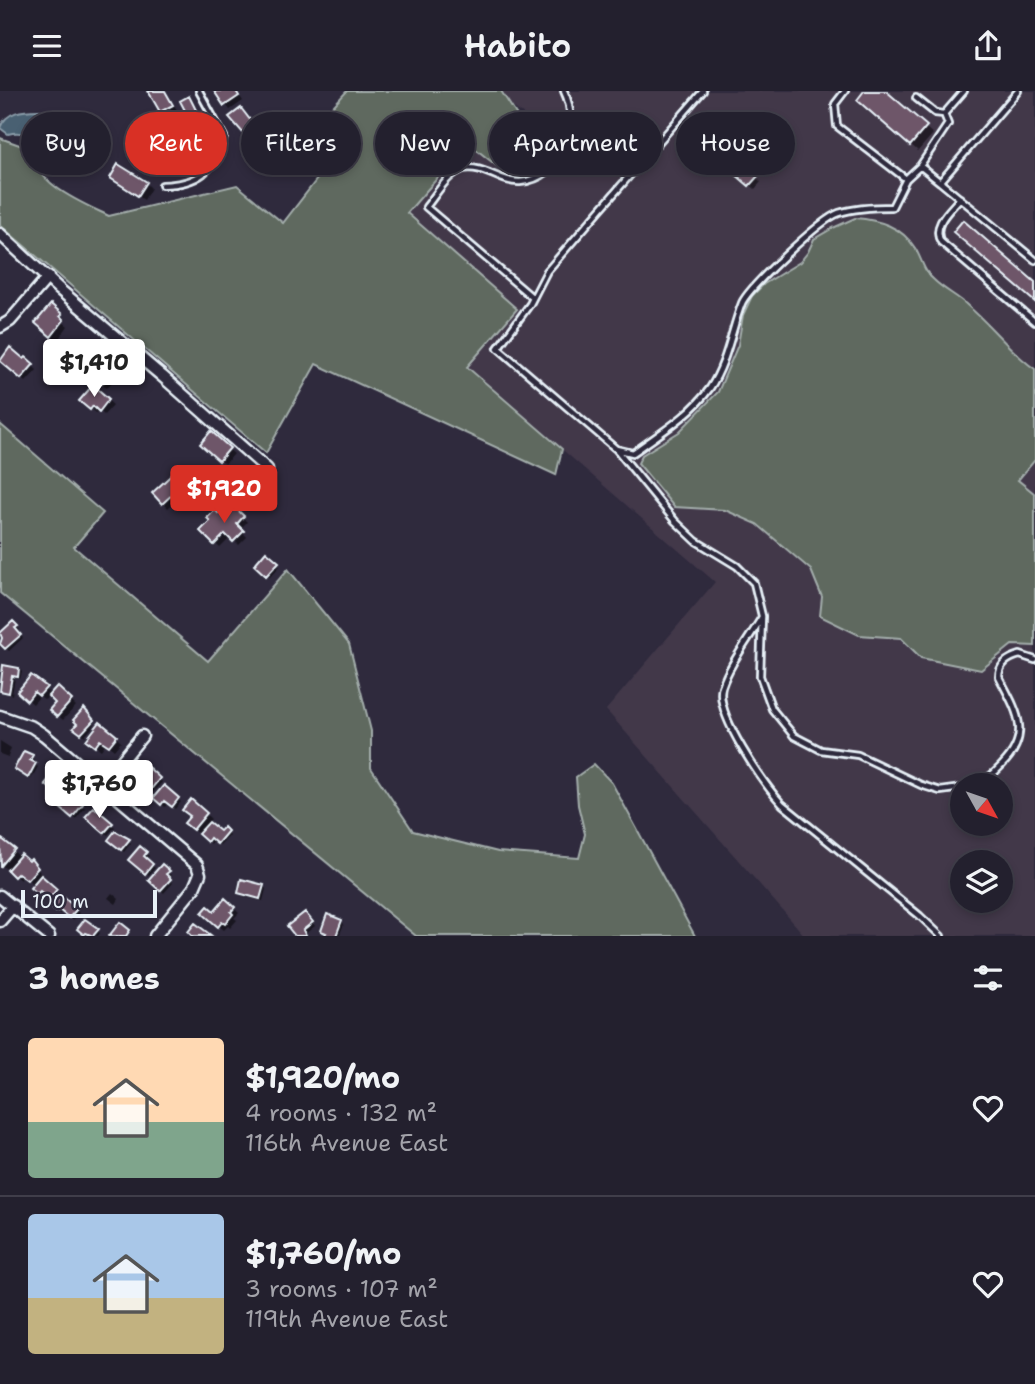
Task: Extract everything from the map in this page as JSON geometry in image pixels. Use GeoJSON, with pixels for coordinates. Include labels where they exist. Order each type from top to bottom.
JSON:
{"type":"FeatureCollection","features":[{"type":"Feature","properties":{"kind":"street"},"geometry":{"type":"LineString","coordinates":[[0,235],[267,469]]}},
{"type":"Feature","properties":{"kind":"street"},"geometry":{"type":"LineString","coordinates":[[0,327],[10,321],[48,277]]}},
{"type":"Feature","properties":{"kind":"street"},"geometry":{"type":"LineString","coordinates":[[0,716],[32,727],[44,735],[197,865],[200,870],[194,888],[155,936]]}},
{"type":"Feature","properties":{"kind":"street"},"geometry":{"type":"LineString","coordinates":[[102,785],[142,736]]}},
{"type":"Feature","properties":{"kind":"street"},"geometry":{"type":"LineString","coordinates":[[0,896],[49,936]]}},
{"type":"Feature","properties":{"kind":"street"},"geometry":{"type":"LineString","coordinates":[[0,921],[12,906]]}},
{"type":"Feature","properties":{"kind":"lane"},"geometry":{"type":"LineString","coordinates":[[162,185],[184,185],[203,174],[219,156],[224,137],[199,91]]}},
{"type":"Feature","properties":{"kind":"lane"},"geometry":{"type":"LineString","coordinates":[[533,298],[426,207],[449,179],[463,170],[477,169],[512,182],[527,180],[548,171],[560,159],[569,136],[570,110],[564,91]]}},
{"type":"Feature","properties":{"kind":"lane"},"geometry":{"type":"LineString","coordinates":[[703,91],[547,271],[533,298],[498,348],[616,449],[675,521],[696,541],[737,566],[754,583],[762,616],[760,677],[772,709],[794,736],[821,750],[858,755],[921,785],[940,791],[950,790]]}},
{"type":"Feature","properties":{"kind":"lane"},"geometry":{"type":"LineString","coordinates":[[845,91],[835,104],[837,126],[905,179]]}},
{"type":"Feature","properties":{"kind":"lane"},"geometry":{"type":"LineString","coordinates":[[944,114],[964,91]]}},
{"type":"Feature","properties":{"kind":"lane"},"geometry":{"type":"LineString","coordinates":[[940,182],[1018,91]]}},
{"type":"Feature","properties":{"kind":"lane"},"geometry":{"type":"LineString","coordinates":[[916,97],[935,113],[944,114]]}},
{"type":"Feature","properties":{"kind":"lane"},"geometry":{"type":"LineString","coordinates":[[616,449],[633,453],[683,418],[710,388],[722,365],[743,300],[813,229],[837,213],[892,207],[905,179],[920,166],[948,124],[944,114]]}},
{"type":"Feature","properties":{"kind":"lane"},"geometry":{"type":"LineString","coordinates":[[920,166],[1035,260]]}},
{"type":"Feature","properties":{"kind":"lane"},"geometry":{"type":"LineString","coordinates":[[960,198],[942,220],[937,236],[1035,322]]}},
{"type":"Feature","properties":{"kind":"lane"},"geometry":{"type":"LineString","coordinates":[[762,616],[721,689],[724,713],[732,731],[768,788],[782,804],[941,936]]}},
{"type":"Feature","properties":{"kind":"lane"},"geometry":{"type":"LineString","coordinates":[[995,773],[1009,759],[1019,743],[1019,720],[999,677],[999,670],[1003,663],[1020,655],[1035,660]]}},
{"type":"Feature","properties":{"kind":"shaded area"},"geometry":{"type":"Polygon","coordinates":[[[490,91],[1035,91],[1035,494],[835,321],[1020,633],[1035,646],[1035,936],[805,936],[606,710],[715,582],[467,367],[406,213],[440,175],[475,175],[475,149],[489,160],[489,175],[507,175],[516,182],[522,175],[662,175],[662,112],[520,112],[490,91]]]}},
{"type":"Feature","properties":{"kind":"green space"},"geometry":{"type":"Polygon","coordinates":[[[347,91],[501,91],[515,112],[489,112],[489,160],[475,149],[475,112],[375,112],[375,175],[440,175],[407,213],[517,309],[467,367],[562,449],[556,475],[316,364],[266,453],[0,225],[0,138],[21,146],[21,175],[43,175],[72,198],[109,216],[237,185],[283,223],[320,175],[361,175],[361,112],[328,112],[347,91]]]}},
{"type":"Feature","properties":{"kind":"green space"},"geometry":{"type":"Polygon","coordinates":[[[855,218],[873,220],[903,234],[915,248],[930,276],[964,302],[1035,369],[1035,460],[1018,480],[1035,494],[1035,646],[1012,645],[981,670],[921,658],[901,638],[859,635],[820,616],[822,597],[811,570],[757,524],[725,510],[674,507],[638,463],[642,455],[679,432],[718,392],[738,345],[743,315],[752,296],[764,284],[800,262],[814,239],[855,218]]]}},
{"type":"Feature","properties":{"kind":"green space"},"geometry":{"type":"Polygon","coordinates":[[[0,424],[103,513],[74,547],[208,661],[288,569],[349,644],[371,731],[371,768],[413,831],[498,852],[579,858],[585,834],[578,805],[576,777],[594,764],[612,783],[695,936],[416,936],[0,593],[0,424]]]}},
{"type":"Feature","properties":{"kind":"water"},"geometry":{"type":"Polygon","coordinates":[[[21,111],[43,112],[21,112],[21,134],[8,134],[0,128],[6,118],[21,111]]]}},
{"type":"Feature","properties":{"kind":"building"},"geometry":{"type":"Polygon","coordinates":[[[148,91],[165,91],[173,105],[160,112],[148,91]]]}},
{"type":"Feature","properties":{"kind":"building"},"geometry":{"type":"Polygon","coordinates":[[[214,91],[236,91],[239,96],[224,106],[214,91]]]}},
{"type":"Feature","properties":{"kind":"building"},"geometry":{"type":"Polygon","coordinates":[[[864,91],[886,91],[927,126],[910,146],[857,100],[864,91]]]}},
{"type":"Feature","properties":{"kind":"building"},"geometry":{"type":"Polygon","coordinates":[[[189,96],[197,112],[186,112],[180,101],[189,96]]]}},
{"type":"Feature","properties":{"kind":"building"},"geometry":{"type":"Polygon","coordinates":[[[241,108],[244,112],[241,112],[241,131],[229,117],[241,108]]]}},
{"type":"Feature","properties":{"kind":"building"},"geometry":{"type":"Polygon","coordinates":[[[118,164],[125,168],[125,175],[136,175],[147,182],[138,196],[110,178],[118,164]]]}},
{"type":"Feature","properties":{"kind":"building"},"geometry":{"type":"Polygon","coordinates":[[[736,175],[758,176],[749,186],[736,175]]]}},
{"type":"Feature","properties":{"kind":"building"},"geometry":{"type":"Polygon","coordinates":[[[963,220],[1035,282],[1035,302],[953,232],[963,220]]]}},
{"type":"Feature","properties":{"kind":"building"},"geometry":{"type":"Polygon","coordinates":[[[51,304],[62,314],[60,316],[64,320],[51,337],[35,323],[51,304]]]}},
{"type":"Feature","properties":{"kind":"building"},"geometry":{"type":"Polygon","coordinates":[[[10,347],[34,364],[21,379],[0,361],[10,347]]]}},
{"type":"Feature","properties":{"kind":"building"},"geometry":{"type":"Polygon","coordinates":[[[88,357],[102,365],[100,367],[110,375],[102,384],[90,378],[92,376],[80,366],[88,357]]]}},
{"type":"Feature","properties":{"kind":"building"},"geometry":{"type":"Polygon","coordinates":[[[93,385],[109,399],[99,412],[93,406],[90,410],[79,401],[93,385]]]}},
{"type":"Feature","properties":{"kind":"building"},"geometry":{"type":"Polygon","coordinates":[[[211,431],[230,448],[219,461],[200,444],[211,431]]]}},
{"type":"Feature","properties":{"kind":"building"},"geometry":{"type":"Polygon","coordinates":[[[179,468],[189,479],[162,504],[152,493],[179,468]]]}},
{"type":"Feature","properties":{"kind":"building"},"geometry":{"type":"Polygon","coordinates":[[[229,502],[244,516],[237,524],[244,531],[233,542],[225,534],[214,545],[200,531],[210,521],[207,518],[215,510],[218,513],[229,502]]]}},
{"type":"Feature","properties":{"kind":"building"},"geometry":{"type":"Polygon","coordinates":[[[266,551],[279,562],[266,576],[254,565],[266,551]]]}},
{"type":"Feature","properties":{"kind":"building"},"geometry":{"type":"Polygon","coordinates":[[[13,621],[21,635],[5,649],[0,644],[0,633],[13,621]]]}},
{"type":"Feature","properties":{"kind":"building"},"geometry":{"type":"Polygon","coordinates":[[[3,665],[19,668],[18,677],[12,676],[9,693],[0,691],[3,665]]]}},
{"type":"Feature","properties":{"kind":"building"},"geometry":{"type":"Polygon","coordinates":[[[31,675],[47,687],[39,696],[34,692],[27,701],[17,692],[31,675]]]}},
{"type":"Feature","properties":{"kind":"building"},"geometry":{"type":"Polygon","coordinates":[[[57,686],[72,700],[57,717],[49,710],[55,703],[48,696],[57,686]]]}},
{"type":"Feature","properties":{"kind":"building"},"geometry":{"type":"Polygon","coordinates":[[[84,708],[94,720],[81,734],[73,728],[77,724],[73,720],[84,708]]]}},
{"type":"Feature","properties":{"kind":"building"},"geometry":{"type":"Polygon","coordinates":[[[100,722],[117,736],[109,746],[100,740],[95,747],[86,740],[100,722]]]}},
{"type":"Feature","properties":{"kind":"building"},"geometry":{"type":"Polygon","coordinates":[[[24,751],[33,755],[30,760],[36,763],[28,778],[14,769],[24,751]]]}},
{"type":"Feature","properties":{"kind":"building"},"geometry":{"type":"Polygon","coordinates":[[[149,768],[160,778],[148,793],[140,786],[144,782],[140,778],[149,768]]]}},
{"type":"Feature","properties":{"kind":"building"},"geometry":{"type":"Polygon","coordinates":[[[54,773],[65,786],[58,795],[45,784],[54,773]]]}},
{"type":"Feature","properties":{"kind":"building"},"geometry":{"type":"Polygon","coordinates":[[[164,785],[179,798],[172,807],[164,801],[161,805],[153,798],[164,785]]]}},
{"type":"Feature","properties":{"kind":"building"},"geometry":{"type":"Polygon","coordinates":[[[73,791],[81,797],[78,800],[83,804],[72,818],[59,807],[73,791]]]}},
{"type":"Feature","properties":{"kind":"building"},"geometry":{"type":"Polygon","coordinates":[[[191,799],[207,813],[193,830],[184,823],[190,816],[182,810],[191,799]]]}},
{"type":"Feature","properties":{"kind":"building"},"geometry":{"type":"Polygon","coordinates":[[[94,807],[113,823],[104,833],[85,817],[94,807]]]}},
{"type":"Feature","properties":{"kind":"building"},"geometry":{"type":"Polygon","coordinates":[[[209,822],[220,831],[224,827],[228,831],[217,844],[210,838],[207,842],[198,834],[209,822]]]}},
{"type":"Feature","properties":{"kind":"building"},"geometry":{"type":"Polygon","coordinates":[[[115,831],[130,839],[121,850],[108,840],[115,831]]]}},
{"type":"Feature","properties":{"kind":"building"},"geometry":{"type":"Polygon","coordinates":[[[2,839],[15,849],[1,866],[0,841],[2,839]]]}},
{"type":"Feature","properties":{"kind":"building"},"geometry":{"type":"Polygon","coordinates":[[[140,846],[147,852],[144,856],[153,864],[145,874],[128,860],[140,846]]]}},
{"type":"Feature","properties":{"kind":"building"},"geometry":{"type":"Polygon","coordinates":[[[21,854],[29,861],[31,859],[38,868],[27,880],[18,873],[14,877],[7,870],[21,854]]]}},
{"type":"Feature","properties":{"kind":"building"},"geometry":{"type":"Polygon","coordinates":[[[162,864],[170,871],[166,874],[171,879],[160,891],[148,880],[162,864]]]}},
{"type":"Feature","properties":{"kind":"building"},"geometry":{"type":"Polygon","coordinates":[[[41,875],[57,889],[49,899],[40,891],[37,894],[30,888],[41,875]]]}},
{"type":"Feature","properties":{"kind":"building"},"geometry":{"type":"Polygon","coordinates":[[[241,879],[264,885],[260,899],[238,893],[241,879]]]}},
{"type":"Feature","properties":{"kind":"building"},"geometry":{"type":"Polygon","coordinates":[[[61,895],[77,909],[69,918],[50,907],[61,895]]]}},
{"type":"Feature","properties":{"kind":"building"},"geometry":{"type":"Polygon","coordinates":[[[225,898],[235,907],[225,924],[222,922],[218,927],[202,913],[208,906],[214,911],[225,898]]]}},
{"type":"Feature","properties":{"kind":"building"},"geometry":{"type":"Polygon","coordinates":[[[305,912],[313,922],[303,930],[306,936],[295,936],[287,926],[305,912]]]}},
{"type":"Feature","properties":{"kind":"building"},"geometry":{"type":"Polygon","coordinates":[[[327,914],[342,920],[336,936],[324,936],[326,933],[321,931],[327,914]]]}},
{"type":"Feature","properties":{"kind":"building"},"geometry":{"type":"Polygon","coordinates":[[[85,919],[99,929],[93,936],[86,933],[84,935],[77,929],[85,919]]]}},
{"type":"Feature","properties":{"kind":"building"},"geometry":{"type":"Polygon","coordinates":[[[120,922],[130,930],[126,936],[109,936],[120,922]]]}},
{"type":"Feature","properties":{"kind":"building"},"geometry":{"type":"Polygon","coordinates":[[[195,923],[212,936],[192,936],[188,932],[195,923]]]}}]}
